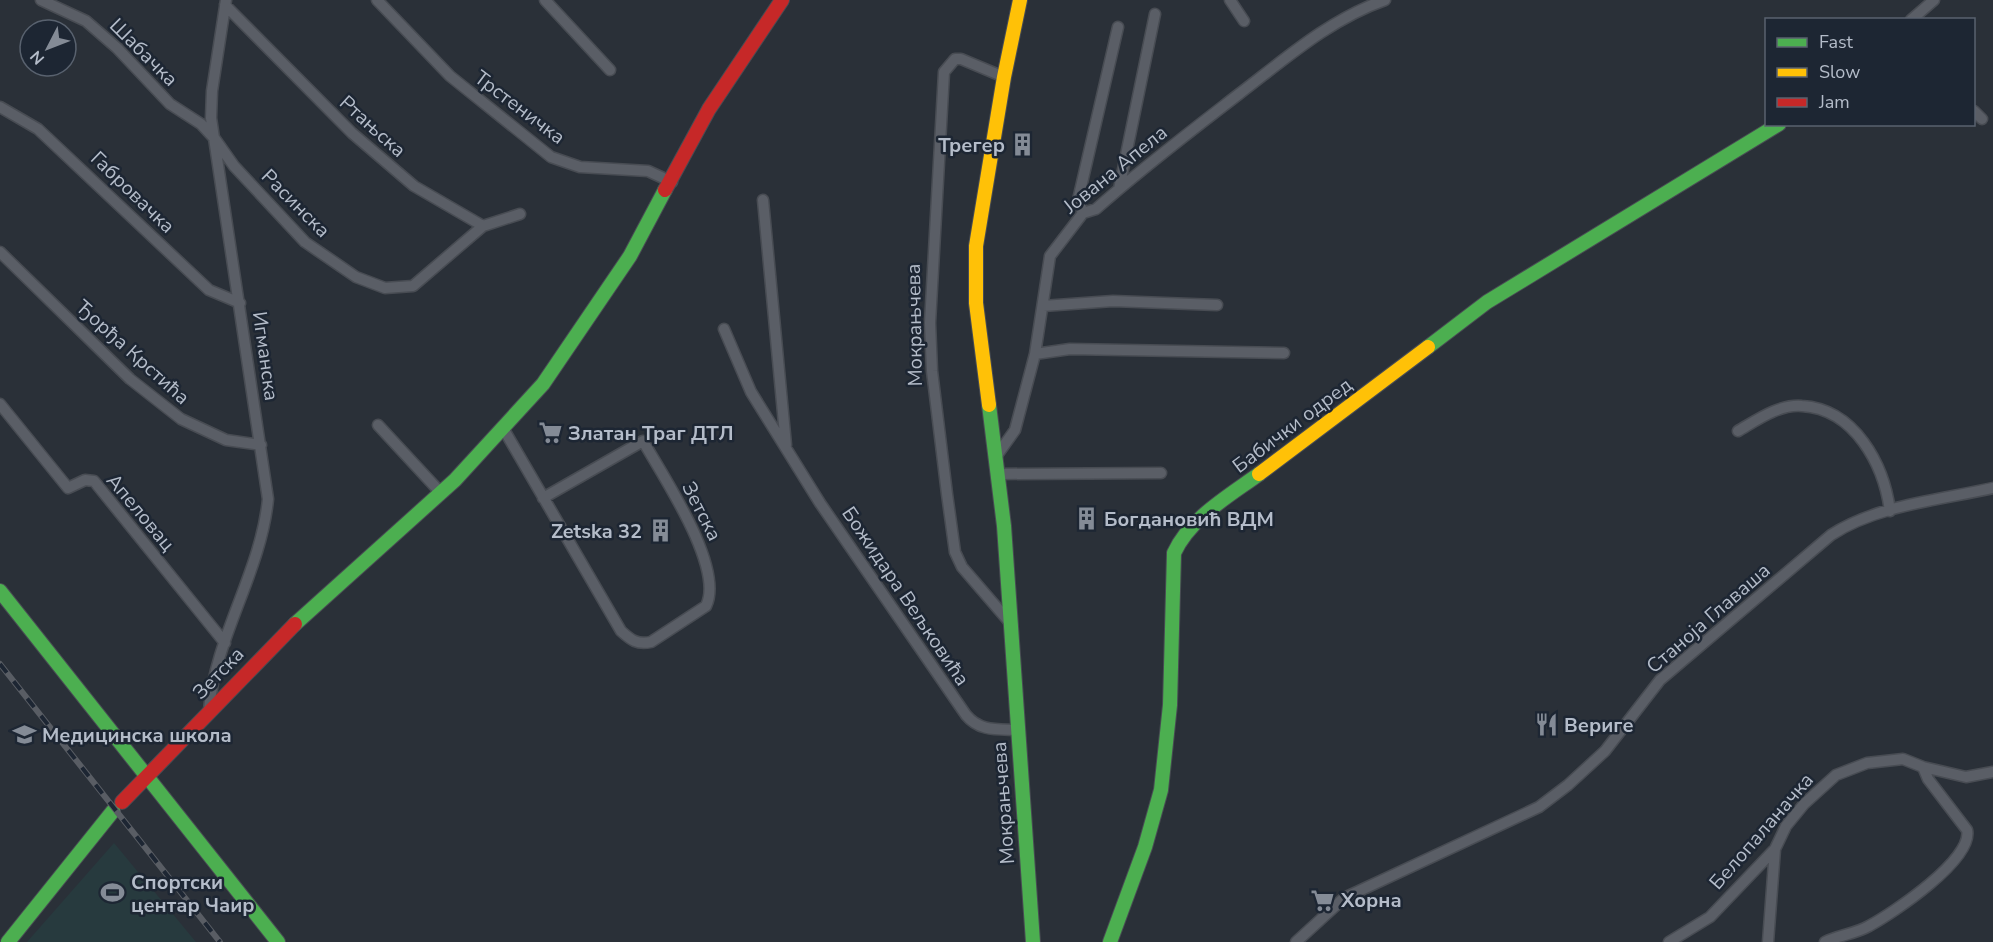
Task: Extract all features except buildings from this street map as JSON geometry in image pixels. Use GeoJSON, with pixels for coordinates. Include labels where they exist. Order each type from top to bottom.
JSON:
{"type":"FeatureCollection","features":[{"type":"Feature","properties":{"kind":"street","name":"Шабачка"},"geometry":{"type":"LineString","coordinates":[[41,0],[86,21],[117,48],[170,104],[201,124],[215,139]]}},
{"type":"Feature","properties":{"kind":"street","name":"Трстеничка"},"geometry":{"type":"LineString","coordinates":[[377,0],[450,76],[551,157],[580,167],[648,171],[672,182]]}},
{"type":"Feature","properties":{"kind":"street"},"geometry":{"type":"LineString","coordinates":[[545,0],[610,70]]}},
{"type":"Feature","properties":{"kind":"street","name":"Зетска"},"geometry":{"type":"LineString","coordinates":[[8,942],[118,806],[148,777],[209,710],[281,636],[441,493],[543,384],[575,341],[630,256],[672,182],[709,109],[782,0]]}},
{"type":"Feature","properties":{"kind":"street","name":"Мокрањчева"},"geometry":{"type":"LineString","coordinates":[[1020,0],[1004,77],[976,246],[976,303],[997,474],[1012,626],[1033,942]]}},
{"type":"Feature","properties":{"kind":"street"},"geometry":{"type":"LineString","coordinates":[[1230,0],[1244,21]]}},
{"type":"Feature","properties":{"kind":"street","name":"Јована Апела"},"geometry":{"type":"LineString","coordinates":[[995,458],[1015,430],[1035,354],[1050,256],[1083,213],[1096,209],[1298,49],[1356,10],[1385,0]]}},
{"type":"Feature","properties":{"kind":"street"},"geometry":{"type":"LineString","coordinates":[[1913,18],[1934,0]]}},
{"type":"Feature","properties":{"kind":"street","name":"Игманска"},"geometry":{"type":"LineString","coordinates":[[209,710],[211,682],[263,533],[268,499],[211,118],[212,91],[224,2]]}},
{"type":"Feature","properties":{"kind":"street","name":"Ртањска"},"geometry":{"type":"LineString","coordinates":[[224,2],[351,133],[414,186],[483,226]]}},
{"type":"Feature","properties":{"kind":"street"},"geometry":{"type":"LineString","coordinates":[[1119,189],[1155,14]]}},
{"type":"Feature","properties":{"kind":"street"},"geometry":{"type":"LineString","coordinates":[[1083,213],[1078,200],[1118,27]]}},
{"type":"Feature","properties":{"kind":"street","name":"Мокрањчева"},"geometry":{"type":"LineString","coordinates":[[1004,77],[961,58],[955,59],[944,72],[930,323],[932,371],[955,552],[970,579],[1012,626]]}},
{"type":"Feature","properties":{"kind":"street","name":"Габровачка"},"geometry":{"type":"LineString","coordinates":[[0,107],[38,129],[209,290],[240,303]]}},
{"type":"Feature","properties":{"kind":"street","name":"Бабички одред"},"geometry":{"type":"LineString","coordinates":[[1110,942],[1154,819],[1161,789],[1171,649],[1172,560],[1175,548],[1182,537],[1204,514],[1487,302],[1776,126]]}},
{"type":"Feature","properties":{"kind":"street","name":"Расинска"},"geometry":{"type":"LineString","coordinates":[[215,139],[234,166],[305,242],[356,277],[385,288],[404,289],[421,282],[483,226]]}},
{"type":"Feature","properties":{"kind":"street","name":"Божидара Вељковића"},"geometry":{"type":"LineString","coordinates":[[763,200],[786,449]]}},
{"type":"Feature","properties":{"kind":"street"},"geometry":{"type":"LineString","coordinates":[[483,226],[519,214]]}},
{"type":"Feature","properties":{"kind":"street","name":"Ђорђа Крстића"},"geometry":{"type":"LineString","coordinates":[[0,252],[130,379],[181,419],[226,440],[261,445]]}},
{"type":"Feature","properties":{"kind":"street"},"geometry":{"type":"LineString","coordinates":[[1043,306],[1113,301],[1217,305]]}},
{"type":"Feature","properties":{"kind":"street","name":"Божидара Вељковића"},"geometry":{"type":"LineString","coordinates":[[724,329],[751,392],[786,449],[820,503],[966,716],[977,726],[984,728],[1018,730]]}},
{"type":"Feature","properties":{"kind":"street"},"geometry":{"type":"LineString","coordinates":[[1035,354],[1070,349],[1284,353]]}},
{"type":"Feature","properties":{"kind":"street","name":"Апеловац"},"geometry":{"type":"LineString","coordinates":[[0,404],[68,488],[86,480],[94,481],[225,643]]}},
{"type":"Feature","properties":{"kind":"street"},"geometry":{"type":"LineString","coordinates":[[1738,431],[1776,410],[1801,406],[1831,414],[1859,436],[1870,450],[1887,487],[1890,511]]}},
{"type":"Feature","properties":{"kind":"street"},"geometry":{"type":"LineString","coordinates":[[378,425],[441,493]]}},
{"type":"Feature","properties":{"kind":"street","name":"Зетска"},"geometry":{"type":"LineString","coordinates":[[503,428],[543,498],[621,631],[630,640],[641,644],[651,642],[706,606],[710,599],[709,584],[701,544],[643,441],[543,498]]}},
{"type":"Feature","properties":{"kind":"street"},"geometry":{"type":"LineString","coordinates":[[997,474],[1161,473]]}},
{"type":"Feature","properties":{"kind":"street","name":"Станоја Главаша"},"geometry":{"type":"LineString","coordinates":[[1296,942],[1344,898],[1539,807],[1568,786],[1605,751],[1660,680],[1845,526],[1890,511],[1993,488]]}},
{"type":"Feature","properties":{"kind":"street"},"geometry":{"type":"LineString","coordinates":[[0,591],[279,942]]}},
{"type":"Feature","properties":{"kind":"street","name":"Белопаланачка"},"geometry":{"type":"LineString","coordinates":[[1669,942],[1710,916],[1775,849],[1786,826],[1804,804],[1836,775],[1867,763],[1903,759],[1923,767],[1966,777],[1993,772]]}},
{"type":"Feature","properties":{"kind":"street"},"geometry":{"type":"LineString","coordinates":[[1825,942],[1866,928],[1895,911],[1926,888],[1965,848],[1967,830],[1928,779],[1923,767]]}},
{"type":"Feature","properties":{"kind":"street"},"geometry":{"type":"LineString","coordinates":[[1768,942],[1775,849]]}},
{"type":"Feature","properties":{"kind":"green space","name":"Спортски центар Чаир"},"geometry":{"type":"Polygon","coordinates":[[[114,843],[196,942],[27,942],[114,843]]]}},
{"type":"Feature","properties":{"kind":"railway"},"geometry":{"type":"LineString","coordinates":[[0,664],[220,942]]}},
{"type":"Feature","properties":{"kind":"traffic: fast"},"geometry":{"type":"LineString","coordinates":[[1428,347],[1487,302],[1776,126]]}},
{"type":"Feature","properties":{"kind":"traffic: fast"},"geometry":{"type":"LineString","coordinates":[[295,624],[455,480],[543,384],[630,256],[665,190]]}},
{"type":"Feature","properties":{"kind":"traffic: fast"},"geometry":{"type":"LineString","coordinates":[[989,405],[1004,526],[1033,942]]}},
{"type":"Feature","properties":{"kind":"traffic: fast"},"geometry":{"type":"LineString","coordinates":[[1110,942],[1145,847],[1161,790],[1170,705],[1174,553],[1181,540],[1200,518],[1259,474]]}},
{"type":"Feature","properties":{"kind":"traffic: fast"},"geometry":{"type":"LineString","coordinates":[[0,591],[278,942]]}},
{"type":"Feature","properties":{"kind":"traffic: fast"},"geometry":{"type":"LineString","coordinates":[[8,942],[113,811]]}},
{"type":"Feature","properties":{"kind":"traffic: slow"},"geometry":{"type":"LineString","coordinates":[[989,405],[976,303],[976,246],[1004,77],[1020,0]]}},
{"type":"Feature","properties":{"kind":"traffic: slow"},"geometry":{"type":"LineString","coordinates":[[1259,474],[1428,347]]}},
{"type":"Feature","properties":{"kind":"traffic: jam"},"geometry":{"type":"LineString","coordinates":[[665,190],[709,109],[782,0]]}},
{"type":"Feature","properties":{"kind":"traffic: jam"},"geometry":{"type":"LineString","coordinates":[[122,802],[295,624]]}},
{"type":"Feature","properties":{"kind":"place","name":"Трегер"},"geometry":{"type":"Point","coordinates":[1023,145]}},
{"type":"Feature","properties":{"kind":"place","name":"Златан Траг ДТЛ"},"geometry":{"type":"Point","coordinates":[550,433]}},
{"type":"Feature","properties":{"kind":"place","name":"Богдановић ВДМ"},"geometry":{"type":"Point","coordinates":[1086,519]}},
{"type":"Feature","properties":{"kind":"place","name":"Zetska 32"},"geometry":{"type":"Point","coordinates":[660,531]}},
{"type":"Feature","properties":{"kind":"place","name":"Вериге"},"geometry":{"type":"Point","coordinates":[1546,725]}},
{"type":"Feature","properties":{"kind":"place","name":"Медицинска школа"},"geometry":{"type":"Point","coordinates":[24,735]}},
{"type":"Feature","properties":{"kind":"place","name":"Спортски центар Чаир"},"geometry":{"type":"Point","coordinates":[113,893]}},
{"type":"Feature","properties":{"kind":"place","name":"Хорна"},"geometry":{"type":"Point","coordinates":[1323,900]}}]}
